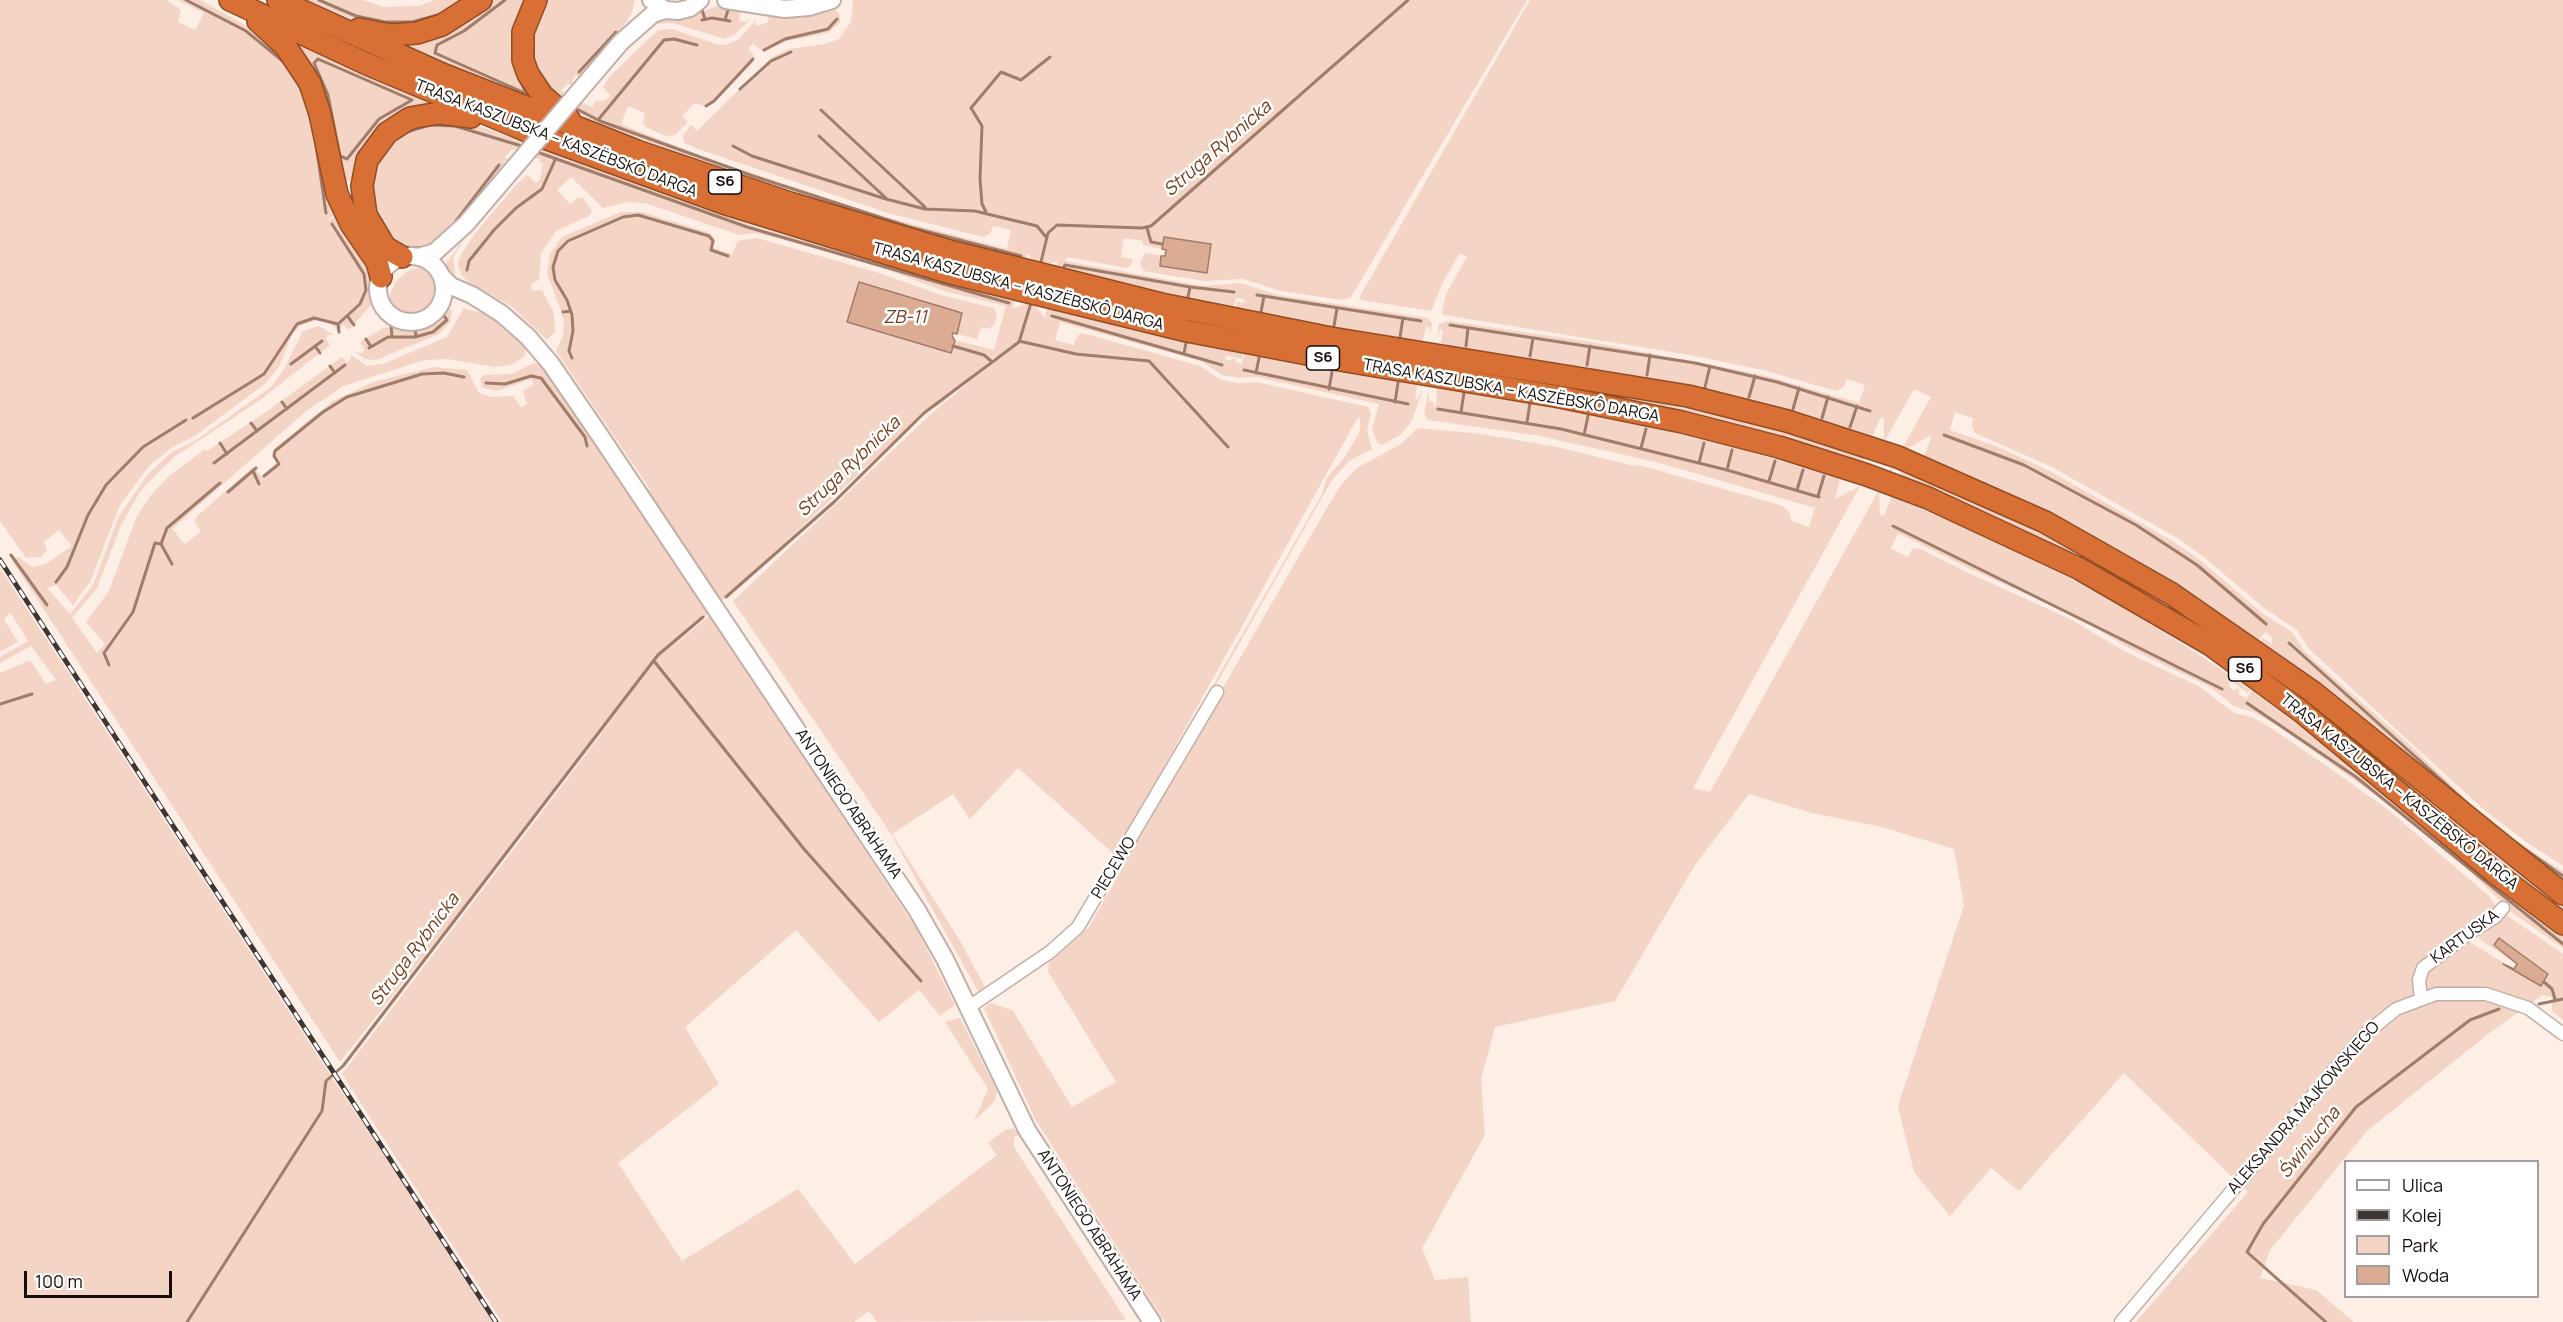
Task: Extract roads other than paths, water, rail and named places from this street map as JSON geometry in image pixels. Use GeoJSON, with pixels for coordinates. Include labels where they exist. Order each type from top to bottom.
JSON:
{"type":"FeatureCollection","features":[{"type":"Feature","properties":{"kind":"highway","name":"TRASA KASZUBSKA – KASZËBSKÔ DARGA"},"geometry":{"type":"LineString","coordinates":[[278,0],[442,74],[580,129],[790,203],[953,252],[1161,304],[1331,338],[1688,396],[1786,421],[1889,454],[2045,522],[2172,594],[2313,692],[2563,894]]}},
{"type":"Feature","properties":{"kind":"highway"},"geometry":{"type":"LineString","coordinates":[[327,23],[391,35],[417,33],[442,25],[481,0]]}},
{"type":"Feature","properties":{"kind":"highway"},"geometry":{"type":"LineString","coordinates":[[536,0],[523,32],[524,60],[528,74],[542,95],[580,129]]}},
{"type":"Feature","properties":{"kind":"highway","name":"TRASA KASZUBSKA – KASZËBSKÔ DARGA"},"geometry":{"type":"LineString","coordinates":[[235,3],[367,64],[510,124],[630,170],[783,223],[1046,298],[1177,329],[1304,354],[1560,397],[1639,413],[1779,447],[1876,478],[1975,518],[2080,568],[2211,645],[2302,712],[2494,872],[2563,924]]}},
{"type":"Feature","properties":{"kind":"highway"},"geometry":{"type":"LineString","coordinates":[[235,3],[286,47],[310,83],[320,114],[337,194],[358,236],[377,262],[381,277]]}},
{"type":"Feature","properties":{"kind":"highway"},"geometry":{"type":"LineString","coordinates":[[411,257],[391,252],[380,240],[372,228],[362,201],[363,173],[377,144],[398,125],[424,114],[451,113],[510,124]]}},
{"type":"Feature","properties":{"kind":"main road"},"geometry":{"type":"LineString","coordinates":[[621,42],[645,0]]}},
{"type":"Feature","properties":{"kind":"main road"},"geometry":{"type":"LineString","coordinates":[[651,0],[665,10]]}},
{"type":"Feature","properties":{"kind":"main road"},"geometry":{"type":"LineString","coordinates":[[466,224],[442,264],[441,276],[444,291],[438,306],[431,314],[419,320],[406,321],[388,312],[381,300],[381,277],[390,263],[432,254],[466,224],[621,42],[653,14],[665,10],[684,10],[700,0]]}},
{"type":"Feature","properties":{"kind":"main road"},"geometry":{"type":"LineString","coordinates":[[726,0],[796,9],[832,0]]}},
{"type":"Feature","properties":{"kind":"main road"},"geometry":{"type":"LineString","coordinates":[[411,257],[429,261],[441,276]]}},
{"type":"Feature","properties":{"kind":"main road","name":"ANTONIEGO ABRAHAMA"},"geometry":{"type":"LineString","coordinates":[[441,276],[451,286],[472,295],[502,314],[535,344],[559,376],[830,776],[917,910],[969,1007],[1027,1130],[1151,1321]]}},
{"type":"Feature","properties":{"kind":"main road","name":"ANTONIEGO ABRAHAMA"},"geometry":{"type":"LineString","coordinates":[[438,306],[455,301],[502,314]]}},
{"type":"Feature","properties":{"kind":"street","name":"PIECEWO"},"geometry":{"type":"LineString","coordinates":[[969,1007],[1050,952],[1078,927],[1217,692]]}},
{"type":"Feature","properties":{"kind":"street","name":"KARTUSKA"},"geometry":{"type":"LineString","coordinates":[[2421,998],[2419,980],[2423,968],[2472,931],[2495,917],[2504,908]]}},
{"type":"Feature","properties":{"kind":"street","name":"ALEKSANDRA MAJKOWSKIEGO"},"geometry":{"type":"LineString","coordinates":[[2121,1322],[2362,1036],[2396,1009],[2436,994],[2462,992],[2498,996],[2528,1008],[2563,1034]]}},
{"type":"Feature","properties":{"kind":"water"},"geometry":{"type":"Polygon","coordinates":[[[1164,237],[1211,244],[1207,273],[1160,266],[1161,256],[1165,256],[1166,250],[1162,249],[1164,237]]]}},
{"type":"Feature","properties":{"kind":"water","name":"ZB-11"},"geometry":{"type":"Polygon","coordinates":[[[859,282],[962,313],[957,334],[953,333],[952,336],[955,341],[951,353],[847,322],[859,282]]]}},
{"type":"Feature","properties":{"kind":"water"},"geometry":{"type":"Polygon","coordinates":[[[2499,938],[2548,974],[2541,986],[2503,964],[2514,969],[2517,964],[2494,945],[2499,938]]]}},
{"type":"Feature","properties":{"kind":"waterway"},"geometry":{"type":"LineString","coordinates":[[186,0],[246,31],[285,63]]}},
{"type":"Feature","properties":{"kind":"waterway"},"geometry":{"type":"LineString","coordinates":[[319,0],[356,16],[385,22],[412,22],[441,14]]}},
{"type":"Feature","properties":{"kind":"waterway"},"geometry":{"type":"LineString","coordinates":[[505,0],[464,31],[437,45],[435,53],[527,94]]}},
{"type":"Feature","properties":{"kind":"waterway"},"geometry":{"type":"LineString","coordinates":[[517,21],[525,0]]}},
{"type":"Feature","properties":{"kind":"waterway","name":"Struga Rybnicka"},"geometry":{"type":"LineString","coordinates":[[1040,266],[1048,233],[1057,225],[1142,228],[1151,226],[1408,0]]}},
{"type":"Feature","properties":{"kind":"waterway"},"geometry":{"type":"LineString","coordinates":[[702,10],[705,19]]}},
{"type":"Feature","properties":{"kind":"waterway"},"geometry":{"type":"LineString","coordinates":[[725,20],[728,10]]}},
{"type":"Feature","properties":{"kind":"waterway"},"geometry":{"type":"LineString","coordinates":[[702,20],[712,18],[730,21]]}},
{"type":"Feature","properties":{"kind":"waterway"},"geometry":{"type":"LineString","coordinates":[[764,50],[785,39],[828,29],[837,19]]}},
{"type":"Feature","properties":{"kind":"waterway"},"geometry":{"type":"LineString","coordinates":[[579,72],[616,32]]}},
{"type":"Feature","properties":{"kind":"waterway"},"geometry":{"type":"LineString","coordinates":[[598,120],[664,40],[674,39],[697,45]]}},
{"type":"Feature","properties":{"kind":"waterway"},"geometry":{"type":"LineString","coordinates":[[740,89],[771,61],[791,52]]}},
{"type":"Feature","properties":{"kind":"waterway"},"geometry":{"type":"LineString","coordinates":[[986,212],[982,204],[980,179],[982,126],[971,108],[1001,72],[1021,80],[1050,57]]}},
{"type":"Feature","properties":{"kind":"waterway"},"geometry":{"type":"LineString","coordinates":[[318,59],[412,100],[379,119],[347,159],[340,156],[328,95],[314,63],[318,59]]}},
{"type":"Feature","properties":{"kind":"waterway"},"geometry":{"type":"LineString","coordinates":[[706,106],[714,101],[753,59]]}},
{"type":"Feature","properties":{"kind":"waterway"},"geometry":{"type":"LineString","coordinates":[[520,80],[526,93]]}},
{"type":"Feature","properties":{"kind":"waterway"},"geometry":{"type":"LineString","coordinates":[[297,81],[303,94]]}},
{"type":"Feature","properties":{"kind":"waterway"},"geometry":{"type":"LineString","coordinates":[[573,107],[600,121],[753,176],[910,227],[1021,256]]}},
{"type":"Feature","properties":{"kind":"waterway"},"geometry":{"type":"LineString","coordinates":[[821,110],[925,207]]}},
{"type":"Feature","properties":{"kind":"waterway"},"geometry":{"type":"LineString","coordinates":[[407,132],[430,125],[455,126],[525,147]]}},
{"type":"Feature","properties":{"kind":"waterway"},"geometry":{"type":"LineString","coordinates":[[819,136],[886,198]]}},
{"type":"Feature","properties":{"kind":"waterway"},"geometry":{"type":"LineString","coordinates":[[315,138],[326,213]]}},
{"type":"Feature","properties":{"kind":"waterway"},"geometry":{"type":"LineString","coordinates":[[733,146],[752,156],[886,199],[925,209],[975,211],[1037,226],[1046,237]]}},
{"type":"Feature","properties":{"kind":"waterway"},"geometry":{"type":"LineString","coordinates":[[537,152],[747,227],[1009,303]]}},
{"type":"Feature","properties":{"kind":"waterway"},"geometry":{"type":"LineString","coordinates":[[467,270],[469,261],[494,230],[516,208],[542,189],[555,160]]}},
{"type":"Feature","properties":{"kind":"waterway"},"geometry":{"type":"LineString","coordinates":[[456,221],[499,165]]}},
{"type":"Feature","properties":{"kind":"waterway"},"geometry":{"type":"LineString","coordinates":[[572,358],[569,351],[573,331],[572,315],[567,300],[555,280],[553,267],[558,251],[568,241],[623,217],[638,215],[709,236],[713,241],[711,250],[728,256]]}},
{"type":"Feature","properties":{"kind":"waterway"},"geometry":{"type":"LineString","coordinates":[[193,418],[264,374],[297,324],[314,318],[338,324],[360,304],[366,290],[364,274],[332,224]]}},
{"type":"Feature","properties":{"kind":"waterway"},"geometry":{"type":"LineString","coordinates":[[1147,228],[1151,242],[1162,244]]}},
{"type":"Feature","properties":{"kind":"waterway"},"geometry":{"type":"LineString","coordinates":[[403,247],[423,248]]}},
{"type":"Feature","properties":{"kind":"waterway"},"geometry":{"type":"LineString","coordinates":[[1064,267],[1065,265],[1190,287],[1234,292]]}},
{"type":"Feature","properties":{"kind":"waterway"},"geometry":{"type":"LineString","coordinates":[[1188,297],[1190,287]]}},
{"type":"Feature","properties":{"kind":"waterway"},"geometry":{"type":"LineString","coordinates":[[1257,295],[1421,321]]}},
{"type":"Feature","properties":{"kind":"waterway"},"geometry":{"type":"LineString","coordinates":[[1261,312],[1264,296]]}},
{"type":"Feature","properties":{"kind":"waterway","name":"Struga Rybnicka"},"geometry":{"type":"LineString","coordinates":[[726,597],[834,502],[924,413],[1019,342],[1031,303]]}},
{"type":"Feature","properties":{"kind":"waterway"},"geometry":{"type":"LineString","coordinates":[[1334,326],[1337,308]]}},
{"type":"Feature","properties":{"kind":"waterway"},"geometry":{"type":"LineString","coordinates":[[563,312],[571,311]]}},
{"type":"Feature","properties":{"kind":"waterway"},"geometry":{"type":"LineString","coordinates":[[369,348],[388,337],[415,337],[433,332],[447,320],[442,313]]}},
{"type":"Feature","properties":{"kind":"waterway"},"geometry":{"type":"LineString","coordinates":[[1052,316],[1222,365]]}},
{"type":"Feature","properties":{"kind":"waterway"},"geometry":{"type":"LineString","coordinates":[[348,317],[354,325]]}},
{"type":"Feature","properties":{"kind":"waterway"},"geometry":{"type":"LineString","coordinates":[[1400,337],[1403,318]]}},
{"type":"Feature","properties":{"kind":"waterway"},"geometry":{"type":"LineString","coordinates":[[338,324],[339,332]]}},
{"type":"Feature","properties":{"kind":"waterway"},"geometry":{"type":"LineString","coordinates":[[1450,325],[1695,363],[1777,382],[1870,411]]}},
{"type":"Feature","properties":{"kind":"waterway"},"geometry":{"type":"LineString","coordinates":[[391,326],[392,336]]}},
{"type":"Feature","properties":{"kind":"waterway"},"geometry":{"type":"LineString","coordinates":[[415,328],[416,337]]}},
{"type":"Feature","properties":{"kind":"waterway"},"geometry":{"type":"LineString","coordinates":[[1466,346],[1468,328]]}},
{"type":"Feature","properties":{"kind":"waterway"},"geometry":{"type":"LineString","coordinates":[[1530,356],[1533,338]]}},
{"type":"Feature","properties":{"kind":"waterway"},"geometry":{"type":"LineString","coordinates":[[366,339],[371,347]]}},
{"type":"Feature","properties":{"kind":"waterway"},"geometry":{"type":"LineString","coordinates":[[291,364],[322,341]]}},
{"type":"Feature","properties":{"kind":"waterway"},"geometry":{"type":"LineString","coordinates":[[1019,341],[1076,354],[1149,361],[1228,447]]}},
{"type":"Feature","properties":{"kind":"waterway"},"geometry":{"type":"LineString","coordinates":[[1184,353],[1186,343]]}},
{"type":"Feature","properties":{"kind":"waterway"},"geometry":{"type":"LineString","coordinates":[[315,346],[320,353]]}},
{"type":"Feature","properties":{"kind":"waterway"},"geometry":{"type":"LineString","coordinates":[[953,346],[984,355],[991,361]]}},
{"type":"Feature","properties":{"kind":"waterway"},"geometry":{"type":"LineString","coordinates":[[1587,365],[1590,346]]}},
{"type":"Feature","properties":{"kind":"waterway"},"geometry":{"type":"LineString","coordinates":[[1647,375],[1650,355]]}},
{"type":"Feature","properties":{"kind":"waterway"},"geometry":{"type":"LineString","coordinates":[[1256,373],[1259,358]]}},
{"type":"Feature","properties":{"kind":"waterway"},"geometry":{"type":"LineString","coordinates":[[214,463],[345,365]]}},
{"type":"Feature","properties":{"kind":"waterway"},"geometry":{"type":"LineString","coordinates":[[330,366],[335,373]]}},
{"type":"Feature","properties":{"kind":"waterway"},"geometry":{"type":"LineString","coordinates":[[1705,387],[1710,366]]}},
{"type":"Feature","properties":{"kind":"waterway"},"geometry":{"type":"LineString","coordinates":[[1244,370],[1408,404]]}},
{"type":"Feature","properties":{"kind":"waterway"},"geometry":{"type":"LineString","coordinates":[[1329,389],[1332,372]]}},
{"type":"Feature","properties":{"kind":"waterway"},"geometry":{"type":"LineString","coordinates":[[264,476],[279,464],[274,456],[275,451],[323,412],[347,397],[422,374],[444,373],[464,377]]}},
{"type":"Feature","properties":{"kind":"waterway"},"geometry":{"type":"LineString","coordinates":[[486,383],[505,384],[531,376],[541,378],[585,437],[587,446]]}},
{"type":"Feature","properties":{"kind":"waterway"},"geometry":{"type":"LineString","coordinates":[[1749,397],[1755,376]]}},
{"type":"Feature","properties":{"kind":"waterway"},"geometry":{"type":"LineString","coordinates":[[1395,402],[1398,383]]}},
{"type":"Feature","properties":{"kind":"waterway"},"geometry":{"type":"LineString","coordinates":[[1793,409],[1799,388]]}},
{"type":"Feature","properties":{"kind":"waterway"},"geometry":{"type":"LineString","coordinates":[[1461,412],[1464,393]]}},
{"type":"Feature","properties":{"kind":"waterway"},"geometry":{"type":"LineString","coordinates":[[1822,418],[1828,397]]}},
{"type":"Feature","properties":{"kind":"waterway"},"geometry":{"type":"LineString","coordinates":[[282,402],[287,409]]}},
{"type":"Feature","properties":{"kind":"waterway"},"geometry":{"type":"LineString","coordinates":[[1527,422],[1530,403]]}},
{"type":"Feature","properties":{"kind":"waterway"},"geometry":{"type":"LineString","coordinates":[[1850,427],[1857,406]]}},
{"type":"Feature","properties":{"kind":"waterway"},"geometry":{"type":"LineString","coordinates":[[1438,409],[1561,429],[1727,470],[1819,497]]}},
{"type":"Feature","properties":{"kind":"waterway"},"geometry":{"type":"LineString","coordinates":[[1584,435],[1588,416]]}},
{"type":"Feature","properties":{"kind":"waterway"},"geometry":{"type":"LineString","coordinates":[[56,582],[67,567],[88,515],[106,485],[143,447],[186,420]]}},
{"type":"Feature","properties":{"kind":"waterway"},"geometry":{"type":"LineString","coordinates":[[251,423],[257,431]]}},
{"type":"Feature","properties":{"kind":"waterway"},"geometry":{"type":"LineString","coordinates":[[1641,448],[1646,429]]}},
{"type":"Feature","properties":{"kind":"waterway"},"geometry":{"type":"LineString","coordinates":[[1944,435],[2024,465],[2136,525],[2197,565],[2266,624]]}},
{"type":"Feature","properties":{"kind":"waterway"},"geometry":{"type":"LineString","coordinates":[[220,443],[227,454]]}},
{"type":"Feature","properties":{"kind":"waterway"},"geometry":{"type":"LineString","coordinates":[[1699,463],[1704,443]]}},
{"type":"Feature","properties":{"kind":"waterway"},"geometry":{"type":"LineString","coordinates":[[1727,470],[1732,450]]}},
{"type":"Feature","properties":{"kind":"waterway"},"geometry":{"type":"LineString","coordinates":[[1769,481],[1775,461]]}},
{"type":"Feature","properties":{"kind":"waterway"},"geometry":{"type":"LineString","coordinates":[[228,492],[256,468]]}},
{"type":"Feature","properties":{"kind":"waterway"},"geometry":{"type":"LineString","coordinates":[[1797,490],[1803,470]]}},
{"type":"Feature","properties":{"kind":"waterway"},"geometry":{"type":"LineString","coordinates":[[253,471],[259,484]]}},
{"type":"Feature","properties":{"kind":"waterway"},"geometry":{"type":"LineString","coordinates":[[1818,496],[1824,476]]}},
{"type":"Feature","properties":{"kind":"waterway"},"geometry":{"type":"LineString","coordinates":[[172,564],[161,544],[167,528],[220,483]]}},
{"type":"Feature","properties":{"kind":"waterway"},"geometry":{"type":"LineString","coordinates":[[1893,526],[2222,689]]}},
{"type":"Feature","properties":{"kind":"waterway"},"geometry":{"type":"LineString","coordinates":[[109,665],[104,653],[133,612],[155,543],[161,544]]}},
{"type":"Feature","properties":{"kind":"waterway"},"geometry":{"type":"LineString","coordinates":[[11,555],[47,605]]}},
{"type":"Feature","properties":{"kind":"waterway","name":"Struga Rybnicka"},"geometry":{"type":"LineString","coordinates":[[187,1322],[322,1111],[326,1081],[343,1066],[658,655],[703,617]]}},
{"type":"Feature","properties":{"kind":"waterway"},"geometry":{"type":"LineString","coordinates":[[2289,643],[2468,804]]}},
{"type":"Feature","properties":{"kind":"waterway"},"geometry":{"type":"LineString","coordinates":[[654,661],[804,849],[921,981]]}},
{"type":"Feature","properties":{"kind":"waterway"},"geometry":{"type":"LineString","coordinates":[[0,704],[32,694]]}},
{"type":"Feature","properties":{"kind":"waterway"},"geometry":{"type":"LineString","coordinates":[[2247,703],[2356,777],[2563,944]]}},
{"type":"Feature","properties":{"kind":"waterway"},"geometry":{"type":"LineString","coordinates":[[2515,842],[2563,876]]}},
{"type":"Feature","properties":{"kind":"waterway"},"geometry":{"type":"LineString","coordinates":[[2544,982],[2552,989],[2555,999]]}},
{"type":"Feature","properties":{"kind":"waterway","name":"Świniucha"},"geometry":{"type":"LineString","coordinates":[[2539,1004],[2563,999]]}},
{"type":"Feature","properties":{"kind":"waterway","name":"Świniucha"},"geometry":{"type":"LineString","coordinates":[[2326,1322],[2247,1252],[2263,1224],[2356,1107],[2470,1020],[2499,1009]]}},
{"type":"Feature","properties":{"kind":"railway"},"geometry":{"type":"LineString","coordinates":[[0,560],[496,1322]]}}]}
